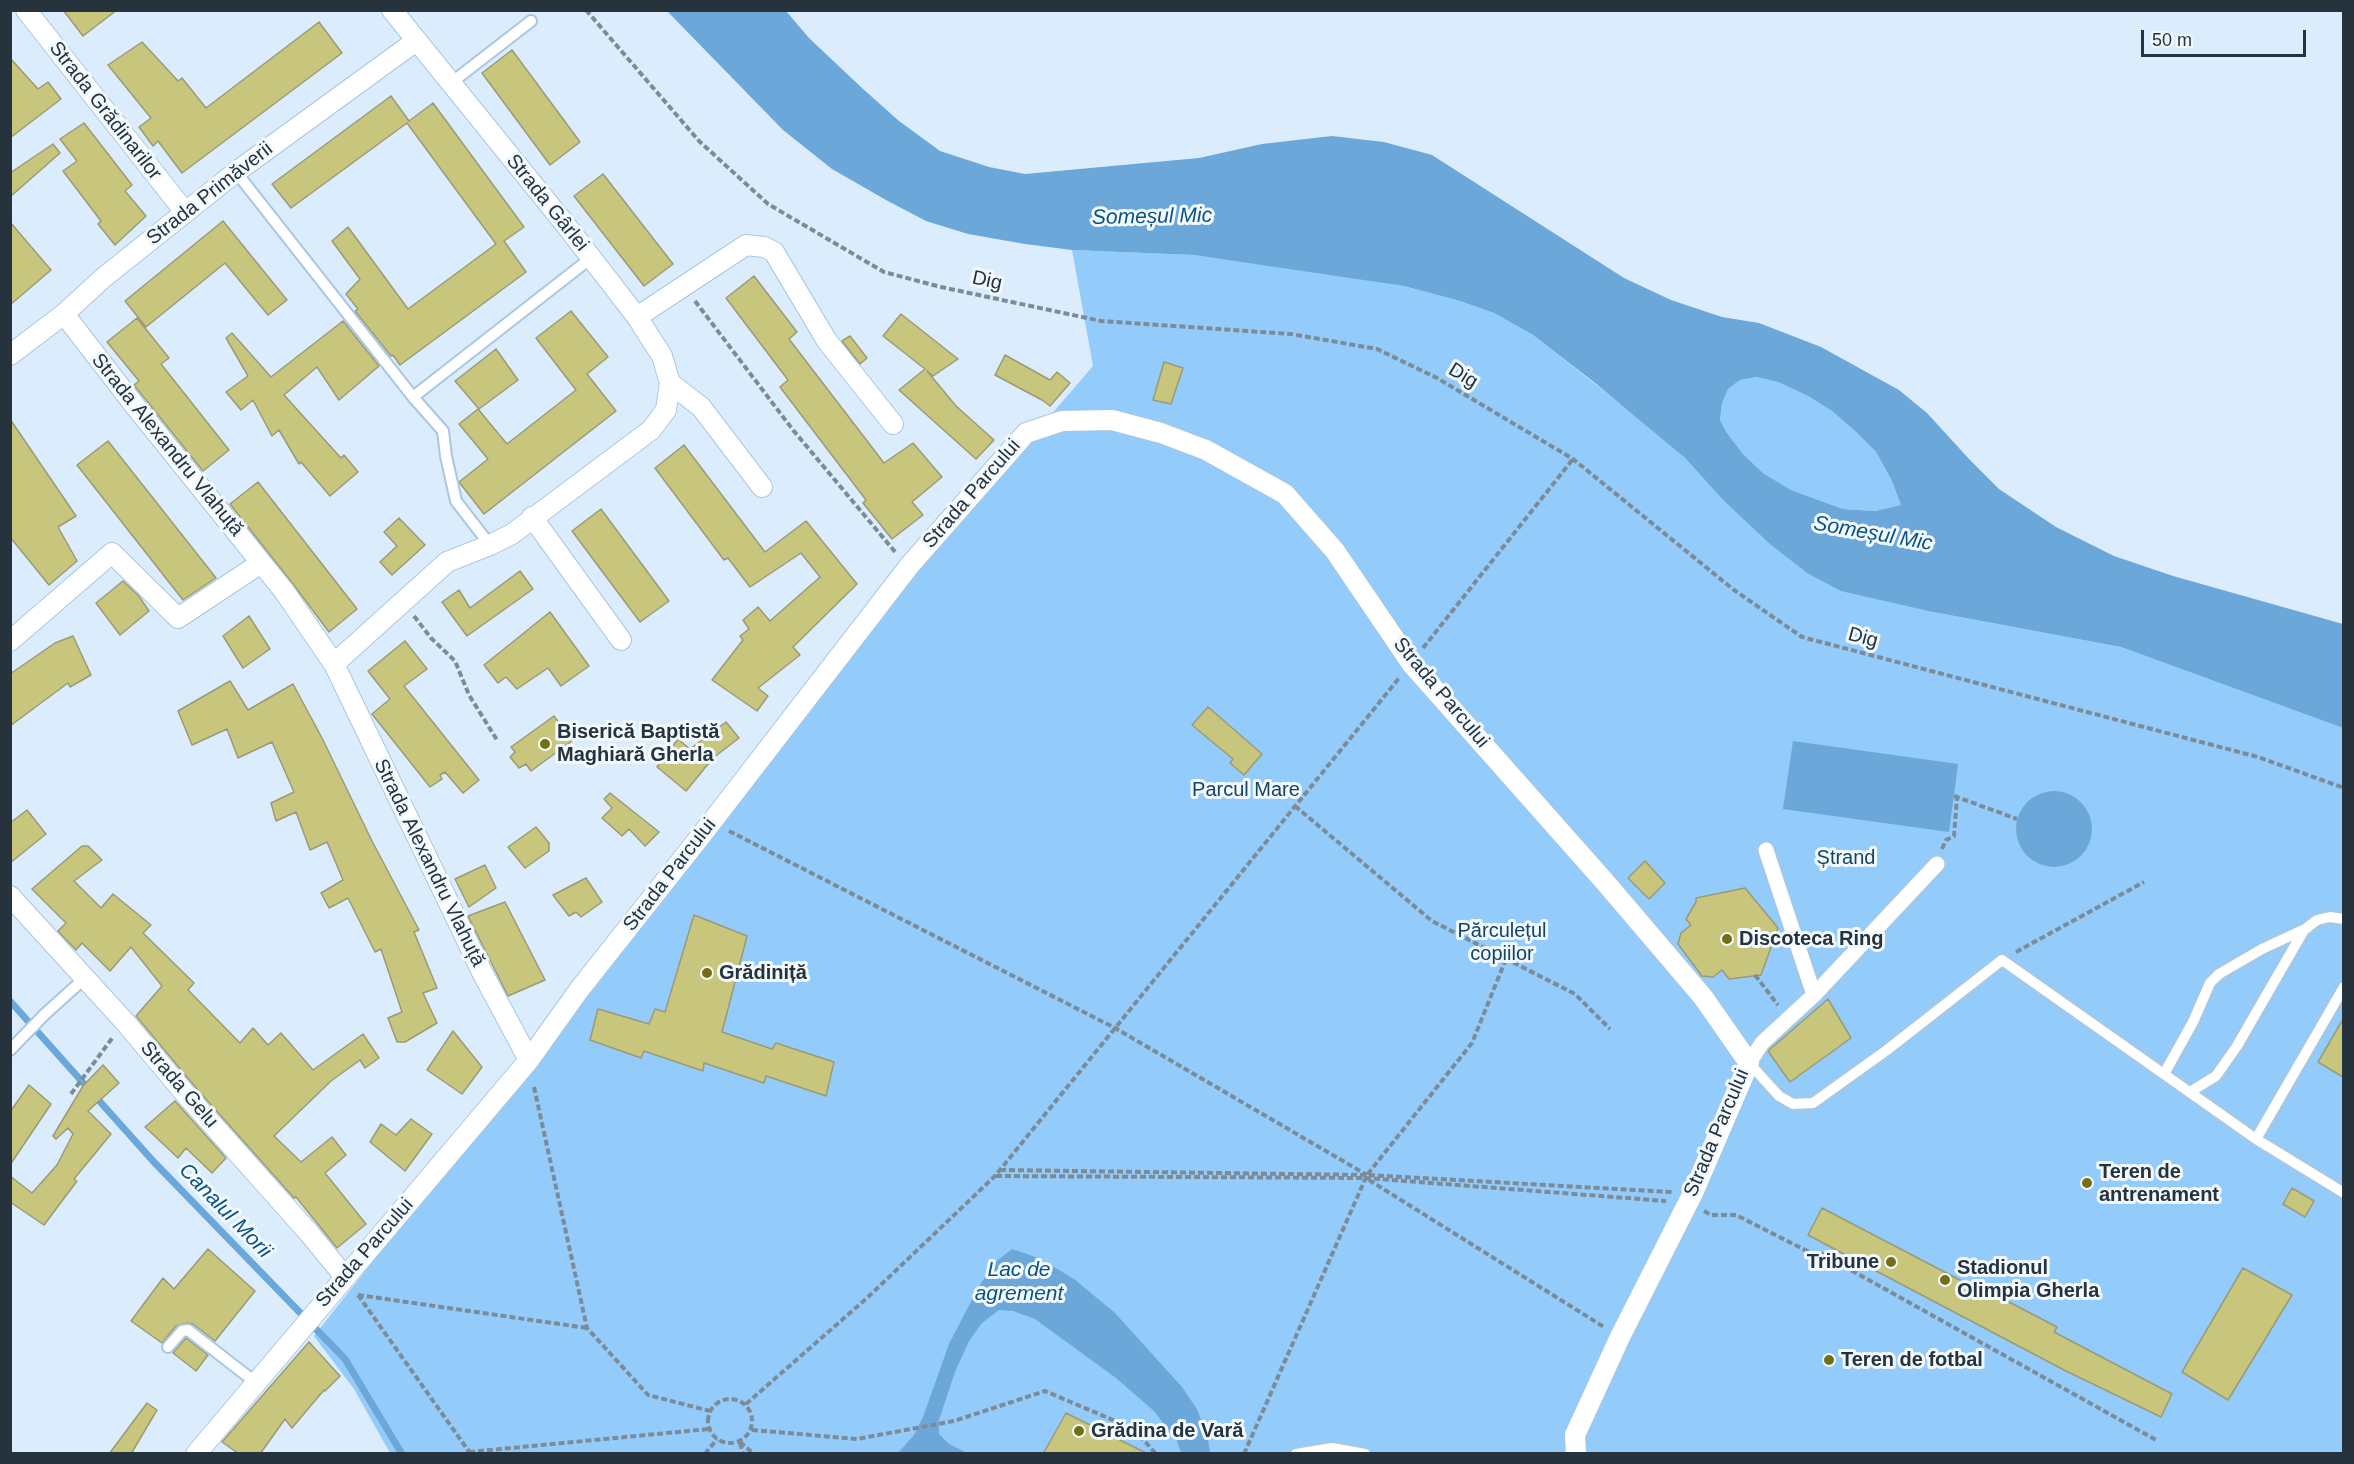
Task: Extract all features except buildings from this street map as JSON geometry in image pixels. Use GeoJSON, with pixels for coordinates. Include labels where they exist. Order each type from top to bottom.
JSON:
{"type":"FeatureCollection","features":[{"type":"Feature","properties":{"kind":"street","name":"Strada Grădinarilor"},"geometry":{"type":"LineString","coordinates":[[26,10],[185,212]]}},
{"type":"Feature","properties":{"kind":"street","name":"Strada Gârlei"},"geometry":{"type":"LineString","coordinates":[[392,10],[637,317],[662,356],[670,383],[666,410],[651,430],[532,518]]}},
{"type":"Feature","properties":{"kind":"street","name":"Strada Primăverii"},"geometry":{"type":"LineString","coordinates":[[10,355],[64,314],[103,278],[236,172],[416,40]]}},
{"type":"Feature","properties":{"kind":"street"},"geometry":{"type":"LineString","coordinates":[[637,317],[746,245],[764,247],[774,252],[827,341],[892,424]]}},
{"type":"Feature","properties":{"kind":"street","name":"Strada Alexandru Vlahuță"},"geometry":{"type":"LineString","coordinates":[[64,314],[284,591],[334,664],[483,974],[529,1060]]}},
{"type":"Feature","properties":{"kind":"street"},"geometry":{"type":"LineString","coordinates":[[670,383],[701,407],[762,487]]}},
{"type":"Feature","properties":{"kind":"street","name":"Strada Parcului"},"geometry":{"type":"LineString","coordinates":[[196,1454],[529,1060],[579,990],[909,567],[1026,433],[1062,421],[1112,420],[1161,433],[1206,450],[1285,494],[1335,550],[1411,663],[1703,997],[1749,1064],[1691,1198],[1620,1337],[1575,1435],[1576,1454]]}},
{"type":"Feature","properties":{"kind":"street"},"geometry":{"type":"LineString","coordinates":[[334,664],[447,562],[512,534],[532,518],[621,640]]}},
{"type":"Feature","properties":{"kind":"street"},"geometry":{"type":"LineString","coordinates":[[10,641],[112,553],[178,618],[261,563]]}},
{"type":"Feature","properties":{"kind":"street"},"geometry":{"type":"LineString","coordinates":[[1766,850],[1814,995]]}},
{"type":"Feature","properties":{"kind":"street"},"geometry":{"type":"LineString","coordinates":[[1749,1064],[1762,1043],[1814,995],[1937,864]]}},
{"type":"Feature","properties":{"kind":"street","name":"Strada Gelu"},"geometry":{"type":"LineString","coordinates":[[10,896],[125,1022],[345,1277]]}},
{"type":"Feature","properties":{"kind":"lane"},"geometry":{"type":"LineString","coordinates":[[456,89],[531,21]]}},
{"type":"Feature","properties":{"kind":"lane"},"geometry":{"type":"LineString","coordinates":[[236,172],[413,397],[443,431],[456,501],[489,545]]}},
{"type":"Feature","properties":{"kind":"lane"},"geometry":{"type":"LineString","coordinates":[[413,397],[591,258]]}},
{"type":"Feature","properties":{"kind":"lane"},"geometry":{"type":"LineString","coordinates":[[2164,1074],[2193,1022],[2210,983],[2218,974],[2262,949],[2304,930],[2317,920],[2330,917],[2343,919]]}},
{"type":"Feature","properties":{"kind":"lane"},"geometry":{"type":"LineString","coordinates":[[2190,1092],[2216,1076],[2237,1046],[2304,930]]}},
{"type":"Feature","properties":{"kind":"lane"},"geometry":{"type":"LineString","coordinates":[[1749,1064],[1779,1096],[1793,1104],[1814,1103],[1887,1050],[2002,960],[2256,1139],[2343,1193]]}},
{"type":"Feature","properties":{"kind":"lane"},"geometry":{"type":"LineString","coordinates":[[10,1050],[85,978]]}},
{"type":"Feature","properties":{"kind":"lane"},"geometry":{"type":"LineString","coordinates":[[2256,1139],[2343,987]]}},
{"type":"Feature","properties":{"kind":"lane"},"geometry":{"type":"LineString","coordinates":[[168,1347],[182,1331],[188,1330],[255,1382]]}},
{"type":"Feature","properties":{"kind":"lane"},"geometry":{"type":"LineString","coordinates":[[1296,1454],[1332,1448],[1365,1454]]}},
{"type":"Feature","properties":{"kind":"path","name":"Dig"},"geometry":{"type":"LineString","coordinates":[[586,10],[699,141],[768,204],[884,272],[941,287],[1101,321],[1291,334],[1377,349],[1437,378],[1573,459],[1734,590],[1803,637],[2258,757],[2343,788]]}},
{"type":"Feature","properties":{"kind":"path"},"geometry":{"type":"LineString","coordinates":[[684,286],[793,430],[909,567]]}},
{"type":"Feature","properties":{"kind":"path"},"geometry":{"type":"LineString","coordinates":[[746,1404],[867,1298],[995,1176],[1411,663],[1573,459]]}},
{"type":"Feature","properties":{"kind":"path"},"geometry":{"type":"LineString","coordinates":[[402,601],[431,638],[455,662],[469,695],[497,740]]}},
{"type":"Feature","properties":{"kind":"path"},"geometry":{"type":"LineString","coordinates":[[1937,864],[1946,840],[1954,836],[1956,797],[2017,819]]}},
{"type":"Feature","properties":{"kind":"path"},"geometry":{"type":"LineString","coordinates":[[1295,806],[1432,921],[1575,994],[1610,1029]]}},
{"type":"Feature","properties":{"kind":"path"},"geometry":{"type":"LineString","coordinates":[[713,820],[723,828],[1115,1029],[1366,1176],[1620,1337]]}},
{"type":"Feature","properties":{"kind":"path"},"geometry":{"type":"LineString","coordinates":[[2002,960],[2144,882]]}},
{"type":"Feature","properties":{"kind":"path"},"geometry":{"type":"LineString","coordinates":[[1244,1454],[1366,1176],[1472,1043],[1506,959]]}},
{"type":"Feature","properties":{"kind":"path"},"geometry":{"type":"LineString","coordinates":[[1755,975],[1782,1011]]}},
{"type":"Feature","properties":{"kind":"path"},"geometry":{"type":"LineString","coordinates":[[71,1094],[86,1070],[125,1022]]}},
{"type":"Feature","properties":{"kind":"path"},"geometry":{"type":"LineString","coordinates":[[529,1060],[587,1328],[648,1395],[710,1411]]}},
{"type":"Feature","properties":{"kind":"path"},"geometry":{"type":"LineString","coordinates":[[1000,1170],[1366,1176],[1691,1198],[1710,1215],[1736,1215],[1811,1253],[1822,1254],[2157,1441]]}},
{"type":"Feature","properties":{"kind":"path"},"geometry":{"type":"LineString","coordinates":[[995,1176],[1366,1176],[1691,1198]]}},
{"type":"Feature","properties":{"kind":"path"},"geometry":{"type":"LineString","coordinates":[[345,1277],[470,1453],[709,1430]]}},
{"type":"Feature","properties":{"kind":"path"},"geometry":{"type":"LineString","coordinates":[[358,1295],[587,1328]]}},
{"type":"Feature","properties":{"kind":"path"},"geometry":{"type":"LineString","coordinates":[[752,1430],[857,1439],[954,1421],[1045,1391],[1134,1429],[1156,1454]]}},
{"type":"Feature","properties":{"kind":"path"},"geometry":{"type":"LineString","coordinates":[[726,1398],[737,1399],[746,1404],[753,1416],[752,1430],[740,1442],[728,1444],[717,1439],[709,1430],[710,1411],[716,1403],[726,1398]]}},
{"type":"Feature","properties":{"kind":"path"},"geometry":{"type":"LineString","coordinates":[[705,1454],[717,1439]]}},
{"type":"Feature","properties":{"kind":"path"},"geometry":{"type":"LineString","coordinates":[[740,1442],[743,1454]]}},
{"type":"Feature","properties":{"kind":"path"},"geometry":{"type":"LineString","coordinates":[[740,1442],[754,1454]]}},
{"type":"Feature","properties":{"kind":"green space"},"geometry":{"type":"Polygon","coordinates":[[[1072,250],[1194,255],[1310,271],[1404,286],[1494,313],[1533,335],[1637,417],[1685,458],[1723,500],[1807,573],[1933,612],[2121,647],[2343,728],[2343,1453],[390,1453],[354,1389],[314,1336],[895,597],[1093,366],[1072,250]]]}},
{"type":"Feature","properties":{"kind":"green space"},"geometry":{"type":"Polygon","coordinates":[[[1756,377],[1778,382],[1808,396],[1832,411],[1855,431],[1876,452],[1891,479],[1901,505],[1875,511],[1843,509],[1791,490],[1763,473],[1743,454],[1720,420],[1722,402],[1728,389],[1740,380],[1756,377]]]}},
{"type":"Feature","properties":{"kind":"water","name":"Someșul Mic"},"geometry":{"type":"Polygon","coordinates":[[[667,11],[786,11],[809,38],[862,88],[899,121],[940,151],[989,167],[1025,174],[1199,158],[1262,144],[1332,136],[1384,142],[1432,155],[1624,278],[1671,300],[1722,317],[1759,323],[1821,347],[1899,390],[1927,413],[1999,489],[2056,527],[2114,556],[2173,576],[2343,624],[2343,728],[2121,647],[1933,612],[1841,591],[1807,573],[1770,544],[1723,500],[1685,458],[1595,383],[1533,335],[1494,313],[1404,286],[1194,255],[1072,250],[968,234],[926,221],[886,200],[832,169],[783,130],[667,11]],[[1756,377],[1740,380],[1728,389],[1722,403],[1720,420],[1743,454],[1763,473],[1791,490],[1843,509],[1875,511],[1901,505],[1891,479],[1876,452],[1855,431],[1832,411],[1808,396],[1778,382],[1756,377]]]}},
{"type":"Feature","properties":{"kind":"water"},"geometry":{"type":"Polygon","coordinates":[[[1793,741],[1958,764],[1949,832],[1783,809],[1793,741]]]}},
{"type":"Feature","properties":{"kind":"water"},"geometry":{"type":"Polygon","coordinates":[[[2054,791],[2068,794],[2081,802],[2089,815],[2092,829],[2089,843],[2081,856],[2068,864],[2054,867],[2040,864],[2027,856],[2019,843],[2016,829],[2019,815],[2027,802],[2040,794],[2054,791]]]}},
{"type":"Feature","properties":{"kind":"water","name":"Lac de agrement"},"geometry":{"type":"Polygon","coordinates":[[[1012,1249],[1033,1256],[1074,1279],[1115,1313],[1182,1387],[1197,1409],[1208,1439],[1210,1453],[1181,1453],[1177,1441],[1154,1411],[1116,1378],[1035,1319],[1013,1311],[999,1310],[982,1323],[969,1341],[955,1372],[939,1420],[939,1434],[949,1444],[967,1453],[898,1453],[914,1435],[923,1417],[949,1344],[978,1288],[994,1263],[1012,1249]]]}},
{"type":"Feature","properties":{"kind":"waterway","name":"Canalul Morii"},"geometry":{"type":"LineString","coordinates":[[10,1001],[153,1161],[345,1359],[402,1454]]}},
{"type":"Feature","properties":{"kind":"place","name":"Biserică Baptistă Maghiară Gherla"},"geometry":{"type":"Point","coordinates":[545,744]}},
{"type":"Feature","properties":{"kind":"place","name":"Discoteca Ring"},"geometry":{"type":"Point","coordinates":[1727,939]}},
{"type":"Feature","properties":{"kind":"place","name":"Grădiniță"},"geometry":{"type":"Point","coordinates":[707,973]}},
{"type":"Feature","properties":{"kind":"place","name":"Teren de antrenament"},"geometry":{"type":"Point","coordinates":[2087,1183]}},
{"type":"Feature","properties":{"kind":"place","name":"Tribune"},"geometry":{"type":"Point","coordinates":[1891,1262]}},
{"type":"Feature","properties":{"kind":"place","name":"Stadionul Olimpia Gherla"},"geometry":{"type":"Point","coordinates":[1945,1280]}},
{"type":"Feature","properties":{"kind":"place","name":"Teren de fotbal"},"geometry":{"type":"Point","coordinates":[1829,1360]}},
{"type":"Feature","properties":{"kind":"place","name":"Grădina de Vară"},"geometry":{"type":"Point","coordinates":[1079,1431]}},
{"type":"Feature","properties":{"kind":"park label","name":"Parcul Mare"},"geometry":{"type":"Point","coordinates":[1246,790]}},
{"type":"Feature","properties":{"kind":"park label","name":"Ștrand"},"geometry":{"type":"Point","coordinates":[1846,858]}},
{"type":"Feature","properties":{"kind":"park label","name":"Părculețul copiilor"},"geometry":{"type":"Point","coordinates":[1502,942]}}]}
